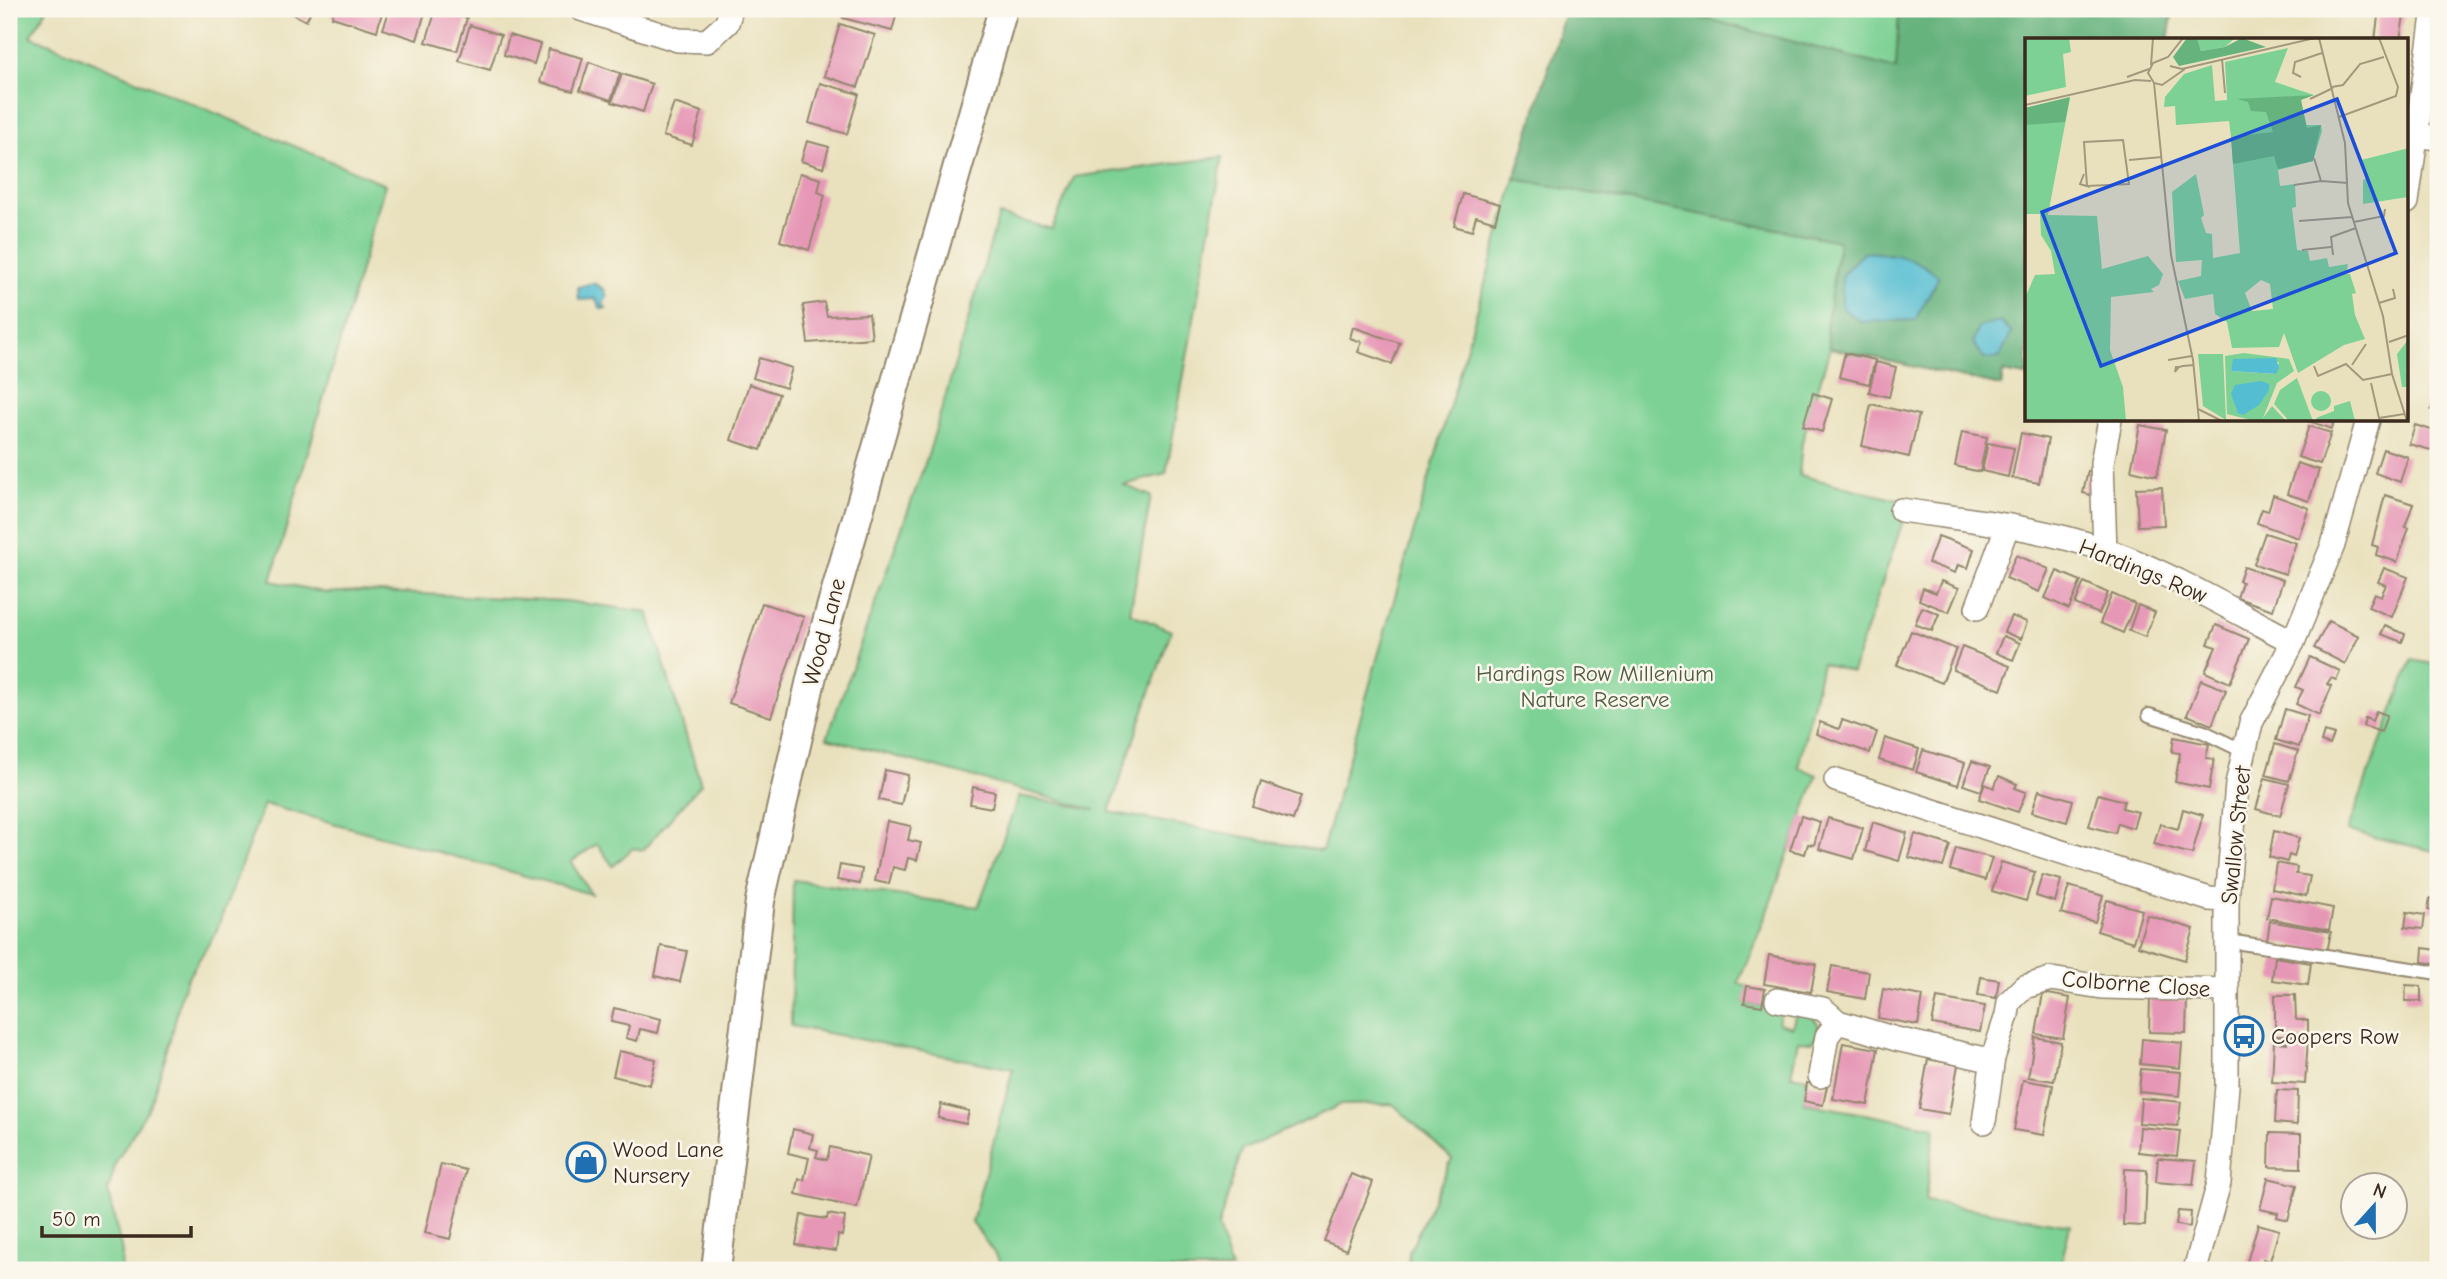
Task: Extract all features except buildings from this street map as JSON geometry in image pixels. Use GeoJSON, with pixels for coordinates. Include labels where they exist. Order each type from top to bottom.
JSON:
{"type":"FeatureCollection","features":[{"type":"Feature","properties":{"kind":"street"},"geometry":{"type":"LineString","coordinates":[[581,9],[678,40],[707,41],[727,23],[732,9]]}},
{"type":"Feature","properties":{"kind":"street","name":"Wood Lane"},"geometry":{"type":"LineString","coordinates":[[716,1270],[760,901],[813,671],[1003,9]]}},
{"type":"Feature","properties":{"kind":"street"},"geometry":{"type":"LineString","coordinates":[[2408,199],[2427,136],[2434,9]]}},
{"type":"Feature","properties":{"kind":"street"},"geometry":{"type":"LineString","coordinates":[[2105,550],[2102,463],[2110,422]]}},
{"type":"Feature","properties":{"kind":"street","name":"Swallow Street"},"geometry":{"type":"LineString","coordinates":[[2195,1270],[2219,1182],[2227,1086],[2227,900],[2237,784],[2251,723],[2293,642],[2333,545],[2367,422]]}},
{"type":"Feature","properties":{"kind":"street","name":"Hardings Row"},"geometry":{"type":"LineString","coordinates":[[1901,510],[2007,527],[2105,550],[2182,582],[2293,642]]}},
{"type":"Feature","properties":{"kind":"street"},"geometry":{"type":"LineString","coordinates":[[1977,608],[2007,527]]}},
{"type":"Feature","properties":{"kind":"street"},"geometry":{"type":"LineString","coordinates":[[1836,780],[2209,899],[2227,900]]}},
{"type":"Feature","properties":{"kind":"street","name":"Colborne Close"},"geometry":{"type":"LineString","coordinates":[[1984,1122],[1993,1058],[2009,1002],[2024,987],[2051,979],[2102,987],[2227,990]]}},
{"type":"Feature","properties":{"kind":"street"},"geometry":{"type":"LineString","coordinates":[[1777,1000],[1823,1009],[1838,1022],[1896,1039],[1985,1059],[1993,1058]]}},
{"type":"Feature","properties":{"kind":"street"},"geometry":{"type":"LineString","coordinates":[[1820,1076],[1827,1036],[1838,1022]]}},
{"type":"Feature","properties":{"kind":"lane"},"geometry":{"type":"LineString","coordinates":[[2149,715],[2204,732],[2245,752]]}},
{"type":"Feature","properties":{"kind":"lane"},"geometry":{"type":"LineString","coordinates":[[2228,941],[2438,973]]}},
{"type":"Feature","properties":{"kind":"green space"},"geometry":{"type":"Polygon","coordinates":[[[9,9],[47,9],[31,36],[385,184],[271,581],[327,593],[358,591],[566,601],[648,612],[701,784],[643,850],[633,848],[613,866],[597,844],[571,862],[591,894],[264,804],[216,932],[187,979],[181,994],[171,1040],[149,1107],[116,1162],[108,1192],[122,1251],[121,1270],[9,1270],[9,9]]]}},
{"type":"Feature","properties":{"kind":"green space","name":"Hardings Row Millenium Nature Reserve"},"geometry":{"type":"Polygon","coordinates":[[[1566,9],[2173,9],[2168,38],[2025,38],[2025,376],[2003,372],[2001,386],[1830,348],[1802,442],[1799,475],[1909,503],[1852,672],[1822,663],[1798,767],[1817,775],[1738,983],[1748,986],[1745,1003],[1781,1010],[1778,1023],[1792,1027],[1796,1013],[1811,1015],[1819,1025],[1818,1035],[1812,1042],[1798,1041],[1791,1075],[1807,1078],[1804,1103],[1935,1127],[1925,1201],[2070,1225],[2061,1265],[2037,1264],[2035,1270],[1408,1270],[1409,1252],[1452,1159],[1393,1104],[1340,1105],[1242,1150],[1218,1227],[1231,1270],[1006,1270],[972,1222],[1013,1069],[791,1026],[793,880],[978,907],[1019,796],[1096,810],[827,738],[929,452],[999,215],[1052,229],[1074,177],[1223,157],[1166,474],[1124,485],[1151,496],[1130,613],[1171,631],[1109,812],[1322,851],[1566,9]]]}},
{"type":"Feature","properties":{"kind":"green space"},"geometry":{"type":"Polygon","coordinates":[[[1566,9],[1670,9],[1896,69],[1899,9],[2173,9],[2168,38],[2025,38],[2025,376],[2003,372],[2001,386],[1830,348],[1826,328],[1839,241],[1515,179],[1566,9]]]}},
{"type":"Feature","properties":{"kind":"green space"},"geometry":{"type":"Polygon","coordinates":[[[2412,660],[2438,665],[2438,852],[2347,831],[2412,660]]]}},
{"type":"Feature","properties":{"kind":"water"},"geometry":{"type":"Polygon","coordinates":[[[1863,252],[1904,257],[1921,264],[1939,277],[1915,320],[1861,322],[1842,308],[1842,275],[1863,252]]]}},
{"type":"Feature","properties":{"kind":"water"},"geometry":{"type":"Polygon","coordinates":[[[593,283],[604,289],[607,297],[603,304],[606,308],[601,309],[596,299],[579,300],[578,287],[593,283]]]}},
{"type":"Feature","properties":{"kind":"water"},"geometry":{"type":"Polygon","coordinates":[[[2001,322],[2012,332],[1999,358],[1984,359],[1973,342],[1978,327],[2001,322]]]}},
{"type":"Feature","properties":{"kind":"place","name":"Coopers Row"},"geometry":{"type":"Point","coordinates":[2244,1036]}},
{"type":"Feature","properties":{"kind":"place","name":"Wood Lane Nursery"},"geometry":{"type":"Point","coordinates":[586,1162]}}]}
